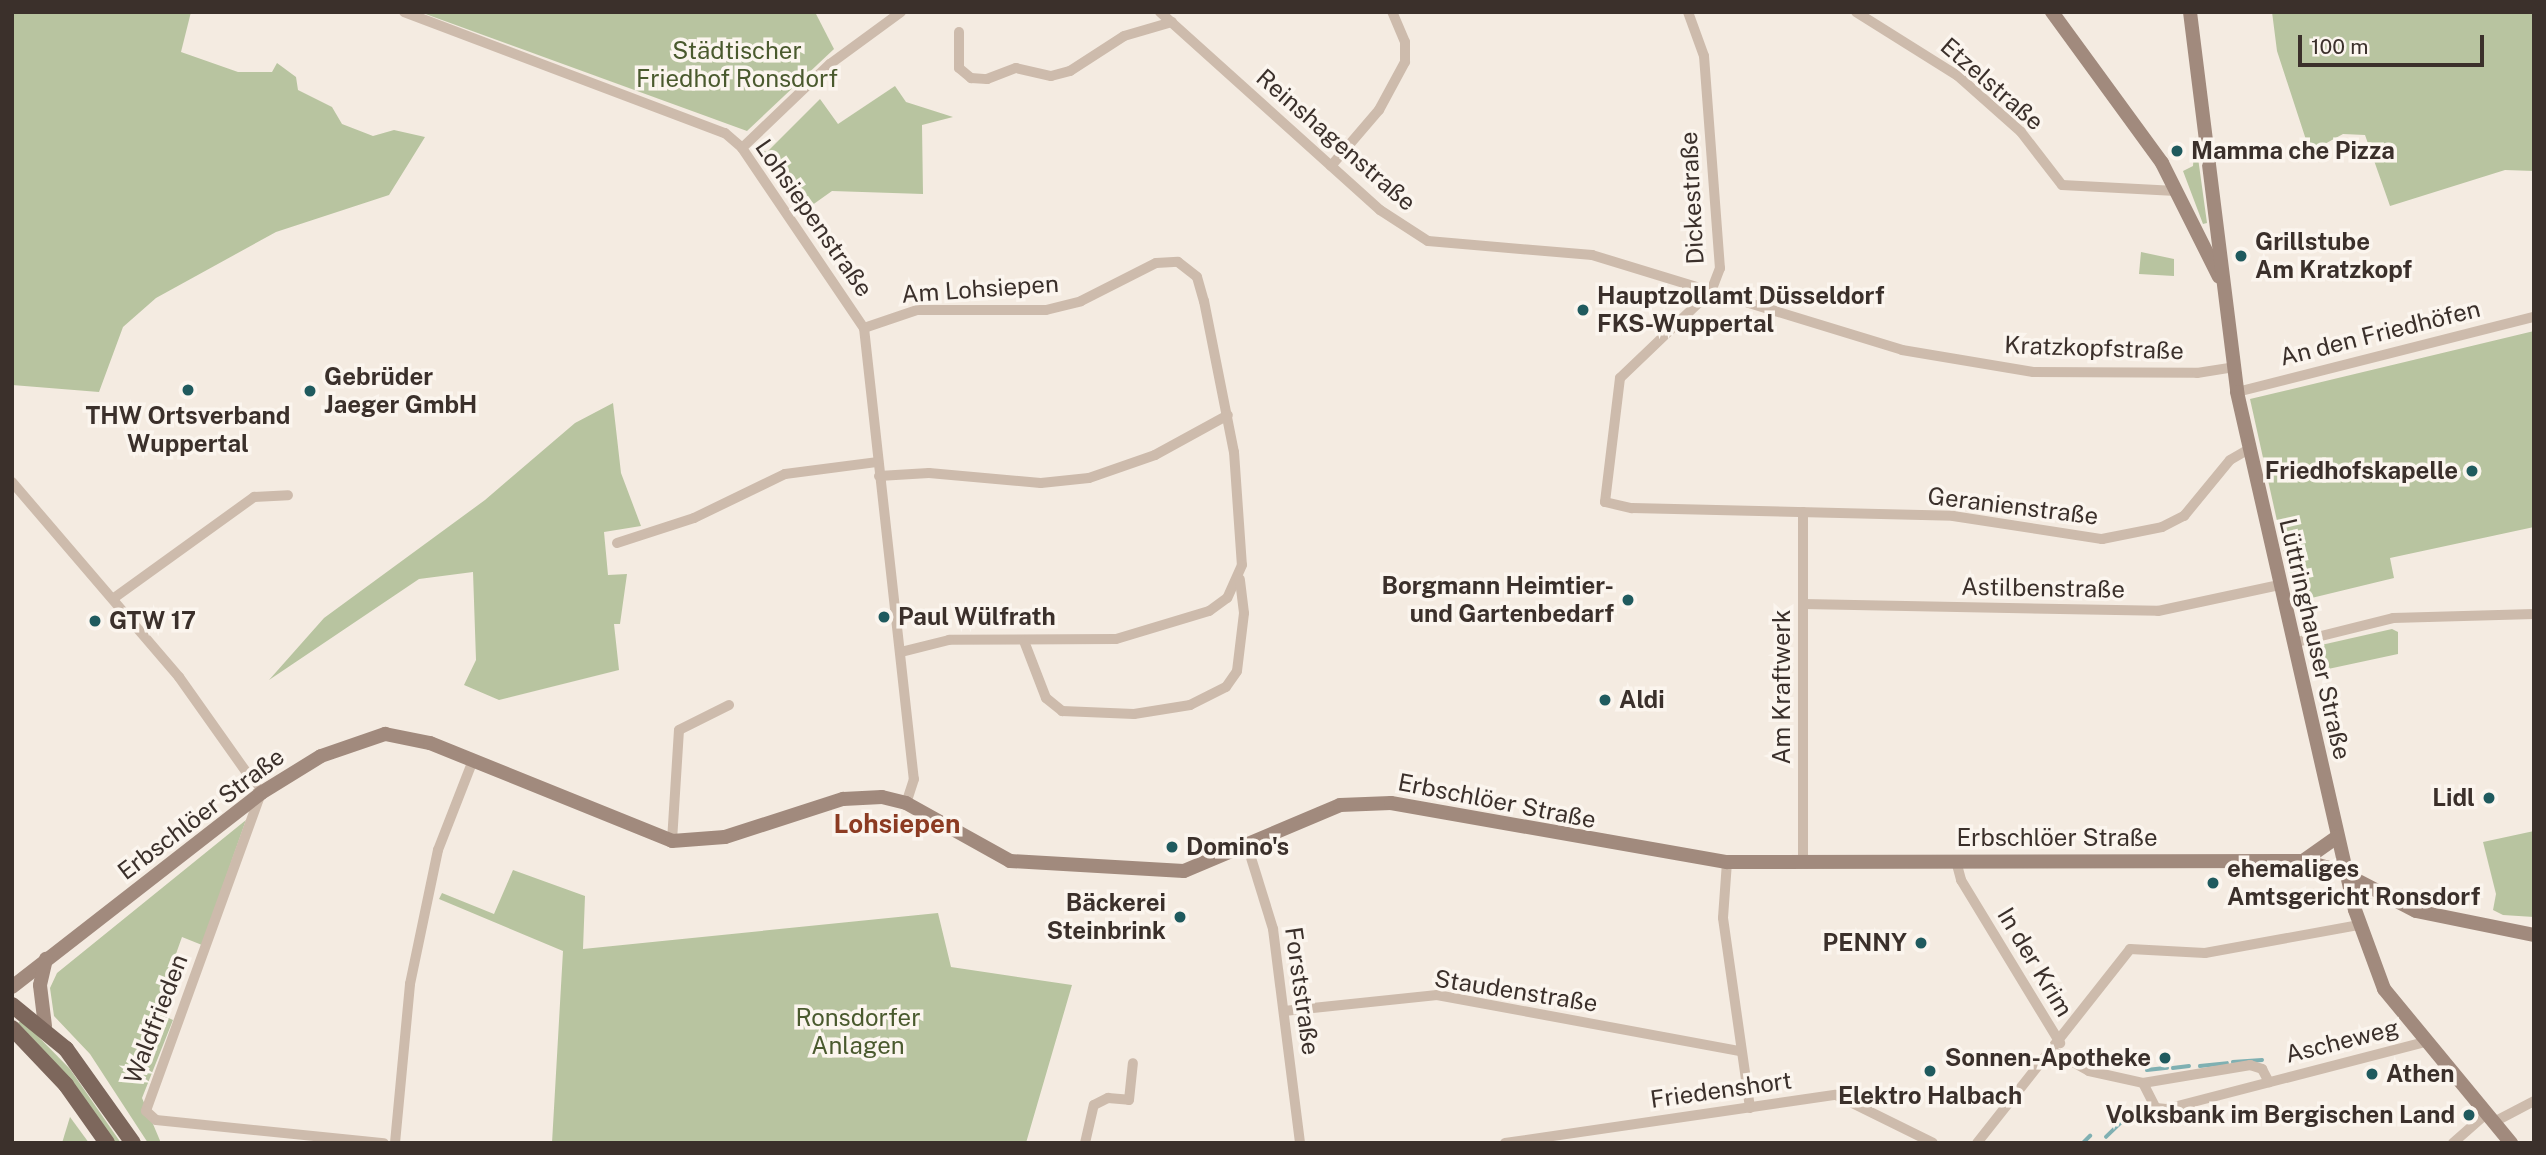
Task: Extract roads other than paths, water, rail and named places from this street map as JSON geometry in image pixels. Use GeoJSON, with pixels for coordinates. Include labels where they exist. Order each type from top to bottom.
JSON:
{"type":"FeatureCollection","features":[{"type":"Feature","properties":{"kind":"main road"},"geometry":{"type":"LineString","coordinates":[[12,1005],[45,1026],[133,1143]]}},
{"type":"Feature","properties":{"kind":"main road"},"geometry":{"type":"LineString","coordinates":[[12,1028],[66,1085],[107,1143]]}},
{"type":"Feature","properties":{"kind":"street","name":"Lohsiepenstraße"},"geometry":{"type":"LineString","coordinates":[[404,12],[706,121],[742,148],[864,328],[914,779],[906,803]]}},
{"type":"Feature","properties":{"kind":"street"},"geometry":{"type":"LineString","coordinates":[[742,148],[830,64],[901,12]]}},
{"type":"Feature","properties":{"kind":"street","name":"Reinshagenstraße"},"geometry":{"type":"LineString","coordinates":[[1160,12],[1403,228],[1429,241],[1592,255],[1711,292]]}},
{"type":"Feature","properties":{"kind":"street"},"geometry":{"type":"LineString","coordinates":[[1331,166],[1378,110],[1405,62],[1405,42],[1392,12]]}},
{"type":"Feature","properties":{"kind":"street","name":"Dickestraße"},"geometry":{"type":"LineString","coordinates":[[1613,506],[1603,493],[1620,378],[1711,292],[1720,268],[1704,56],[1688,12]]}},
{"type":"Feature","properties":{"kind":"street","name":"Etzelstraße"},"geometry":{"type":"LineString","coordinates":[[1856,12],[1958,76],[2021,132],[2062,185],[2176,191]]}},
{"type":"Feature","properties":{"kind":"street"},"geometry":{"type":"LineString","coordinates":[[2052,12],[2137,125],[2176,191],[2222,282]]}},
{"type":"Feature","properties":{"kind":"street","name":"Lüttringhauser Straße"},"geometry":{"type":"LineString","coordinates":[[2190,12],[2237,392],[2292,643],[2359,925],[2380,982],[2426,1042],[2511,1143]]}},
{"type":"Feature","properties":{"kind":"street"},"geometry":{"type":"LineString","coordinates":[[959,32],[959,68],[971,78],[1016,68],[1051,76],[1087,62],[1124,36],[1172,22]]}},
{"type":"Feature","properties":{"kind":"street","name":"Am Lohsiepen"},"geometry":{"type":"LineString","coordinates":[[864,328],[917,310],[1046,310],[1081,301],[1156,263],[1178,262],[1197,277],[1228,415],[1244,613],[1237,671],[1226,687],[1190,705],[1134,714],[1062,711],[1046,698],[1024,640]]}},
{"type":"Feature","properties":{"kind":"street","name":"Kratzkopfstraße"},"geometry":{"type":"LineString","coordinates":[[1711,292],[1902,350],[2032,372],[2197,373],[2233,367]]}},
{"type":"Feature","properties":{"kind":"street","name":"An den Friedhöfen"},"geometry":{"type":"LineString","coordinates":[[2237,392],[2534,317]]}},
{"type":"Feature","properties":{"kind":"street"},"geometry":{"type":"LineString","coordinates":[[880,476],[929,473],[1041,483],[1089,478],[1155,455],[1228,415]]}},
{"type":"Feature","properties":{"kind":"street","name":"Geranienstraße"},"geometry":{"type":"LineString","coordinates":[[1613,506],[1953,516],[2063,537],[2138,534],[2184,516],[2230,460],[2249,449]]}},
{"type":"Feature","properties":{"kind":"street"},"geometry":{"type":"LineString","coordinates":[[617,543],[695,518],[785,474],[878,462]]}},
{"type":"Feature","properties":{"kind":"street"},"geometry":{"type":"LineString","coordinates":[[12,482],[114,598],[211,719],[261,793]]}},
{"type":"Feature","properties":{"kind":"street"},"geometry":{"type":"LineString","coordinates":[[114,598],[254,497],[288,495]]}},
{"type":"Feature","properties":{"kind":"street","name":"Am Kraftwerk"},"geometry":{"type":"LineString","coordinates":[[1803,863],[1804,512]]}},
{"type":"Feature","properties":{"kind":"street"},"geometry":{"type":"LineString","coordinates":[[901,652],[949,639],[1116,639],[1209,611],[1240,579]]}},
{"type":"Feature","properties":{"kind":"street","name":"Astilbenstraße"},"geometry":{"type":"LineString","coordinates":[[1803,604],[2158,611],[2280,585]]}},
{"type":"Feature","properties":{"kind":"street"},"geometry":{"type":"LineString","coordinates":[[2292,643],[2393,618],[2534,614]]}},
{"type":"Feature","properties":{"kind":"street"},"geometry":{"type":"LineString","coordinates":[[672,841],[679,730],[729,705]]}},
{"type":"Feature","properties":{"kind":"street","name":"Erbschlöer Straße"},"geometry":{"type":"LineString","coordinates":[[12,987],[261,793],[321,756],[385,734],[473,760],[672,841],[725,837],[857,797],[906,803],[988,852],[1045,867],[1184,872],[1248,848],[1306,817],[1361,802],[1727,862],[2303,861],[2348,876],[2416,911],[2534,936]]}},
{"type":"Feature","properties":{"kind":"street"},"geometry":{"type":"LineString","coordinates":[[395,1143],[410,984],[438,850],[473,760]]}},
{"type":"Feature","properties":{"kind":"street","name":"Waldfrieden"},"geometry":{"type":"LineString","coordinates":[[261,793],[146,1111],[156,1120],[384,1143]]}},
{"type":"Feature","properties":{"kind":"street"},"geometry":{"type":"LineString","coordinates":[[2303,861],[2337,836]]}},
{"type":"Feature","properties":{"kind":"street","name":"Forststraße"},"geometry":{"type":"LineString","coordinates":[[1248,848],[1265,887],[1300,1143]]}},
{"type":"Feature","properties":{"kind":"street","name":"In der Krim"},"geometry":{"type":"LineString","coordinates":[[1956,861],[1961,880],[2057,1047],[1977,1143]]}},
{"type":"Feature","properties":{"kind":"street"},"geometry":{"type":"LineString","coordinates":[[1727,862],[1723,918],[1749,1108]]}},
{"type":"Feature","properties":{"kind":"street"},"geometry":{"type":"LineString","coordinates":[[2057,1047],[2130,949],[2195,954],[2359,925]]}},
{"type":"Feature","properties":{"kind":"street"},"geometry":{"type":"LineString","coordinates":[[45,1026],[40,994],[46,959]]}},
{"type":"Feature","properties":{"kind":"street","name":"Staudenstraße"},"geometry":{"type":"LineString","coordinates":[[1284,1011],[1437,995],[1740,1051]]}},
{"type":"Feature","properties":{"kind":"street","name":"Ascheweg"},"geometry":{"type":"LineString","coordinates":[[2143,1083],[2156,1108],[2426,1042]]}},
{"type":"Feature","properties":{"kind":"street","name":"Ascheweg"},"geometry":{"type":"LineString","coordinates":[[2057,1047],[2089,1071],[2143,1083],[2250,1065],[2262,1069],[2269,1082]]}},
{"type":"Feature","properties":{"kind":"street"},"geometry":{"type":"LineString","coordinates":[[1085,1143],[1094,1105],[1108,1098],[1129,1100],[1133,1063]]}},
{"type":"Feature","properties":{"kind":"street","name":"Friedenshort"},"geometry":{"type":"LineString","coordinates":[[1505,1143],[1836,1095],[1933,1143]]}},
{"type":"Feature","properties":{"kind":"street"},"geometry":{"type":"LineString","coordinates":[[2453,1143],[2491,1117],[2534,1101]]}},
{"type":"Feature","properties":{"kind":"waterway"},"geometry":{"type":"LineString","coordinates":[[2233,1062],[2262,1060]]}},
{"type":"Feature","properties":{"kind":"waterway"},"geometry":{"type":"LineString","coordinates":[[2200,1066],[2227,1063]]}},
{"type":"Feature","properties":{"kind":"waterway"},"geometry":{"type":"LineString","coordinates":[[2173,1068],[2189,1066]]}},
{"type":"Feature","properties":{"kind":"waterway"},"geometry":{"type":"LineString","coordinates":[[2147,1070],[2167,1068]]}},
{"type":"Feature","properties":{"kind":"waterway"},"geometry":{"type":"LineString","coordinates":[[2106,1137],[2136,1108]]}},
{"type":"Feature","properties":{"kind":"waterway"},"geometry":{"type":"LineString","coordinates":[[2083,1143],[2090,1136]]}},
{"type":"Feature","properties":{"kind":"place","name":"Mamma che Pizza"},"geometry":{"type":"Point","coordinates":[2177,151]}},
{"type":"Feature","properties":{"kind":"place","name":"Grillstube Am Kratzkopf"},"geometry":{"type":"Point","coordinates":[2241,256]}},
{"type":"Feature","properties":{"kind":"place","name":"Hauptzollamt Düsseldorf FKS-Wuppertal"},"geometry":{"type":"Point","coordinates":[1583,310]}},
{"type":"Feature","properties":{"kind":"place","name":"THW Ortsverband Wuppertal"},"geometry":{"type":"Point","coordinates":[188,390]}},
{"type":"Feature","properties":{"kind":"place","name":"Gebrüder Jaeger GmbH"},"geometry":{"type":"Point","coordinates":[310,391]}},
{"type":"Feature","properties":{"kind":"place","name":"Friedhofskapelle"},"geometry":{"type":"Point","coordinates":[2472,471]}},
{"type":"Feature","properties":{"kind":"place","name":"Borgmann Heimtier- und Gartenbedarf"},"geometry":{"type":"Point","coordinates":[1628,600]}},
{"type":"Feature","properties":{"kind":"place","name":"Paul Wülfrath"},"geometry":{"type":"Point","coordinates":[884,617]}},
{"type":"Feature","properties":{"kind":"place","name":"GTW 17"},"geometry":{"type":"Point","coordinates":[95,621]}},
{"type":"Feature","properties":{"kind":"place","name":"Aldi"},"geometry":{"type":"Point","coordinates":[1605,700]}},
{"type":"Feature","properties":{"kind":"place","name":"Lidl"},"geometry":{"type":"Point","coordinates":[2489,798]}},
{"type":"Feature","properties":{"kind":"place","name":"Domino's"},"geometry":{"type":"Point","coordinates":[1172,847]}},
{"type":"Feature","properties":{"kind":"place","name":"ehemaliges Amtsgericht Ronsdorf"},"geometry":{"type":"Point","coordinates":[2213,883]}},
{"type":"Feature","properties":{"kind":"place","name":"Bäckerei Steinbrink"},"geometry":{"type":"Point","coordinates":[1180,917]}},
{"type":"Feature","properties":{"kind":"place","name":"PENNY"},"geometry":{"type":"Point","coordinates":[1921,943]}},
{"type":"Feature","properties":{"kind":"place","name":"Sonnen-Apotheke"},"geometry":{"type":"Point","coordinates":[2165,1058]}},
{"type":"Feature","properties":{"kind":"place","name":"Elektro Halbach"},"geometry":{"type":"Point","coordinates":[1930,1071]}},
{"type":"Feature","properties":{"kind":"place","name":"Athen"},"geometry":{"type":"Point","coordinates":[2372,1074]}},
{"type":"Feature","properties":{"kind":"place","name":"Volksbank im Bergischen Land"},"geometry":{"type":"Point","coordinates":[2469,1115]}},
{"type":"Feature","properties":{"kind":"district","name":"Lohsiepen"},"geometry":{"type":"Point","coordinates":[897,824]}},
{"type":"Feature","properties":{"kind":"park label","name":"Städtischer Friedhof Ronsdorf"},"geometry":{"type":"Point","coordinates":[737,65]}},
{"type":"Feature","properties":{"kind":"park label","name":"Ronsdorfer Anlagen"},"geometry":{"type":"Point","coordinates":[858,1032]}}]}
